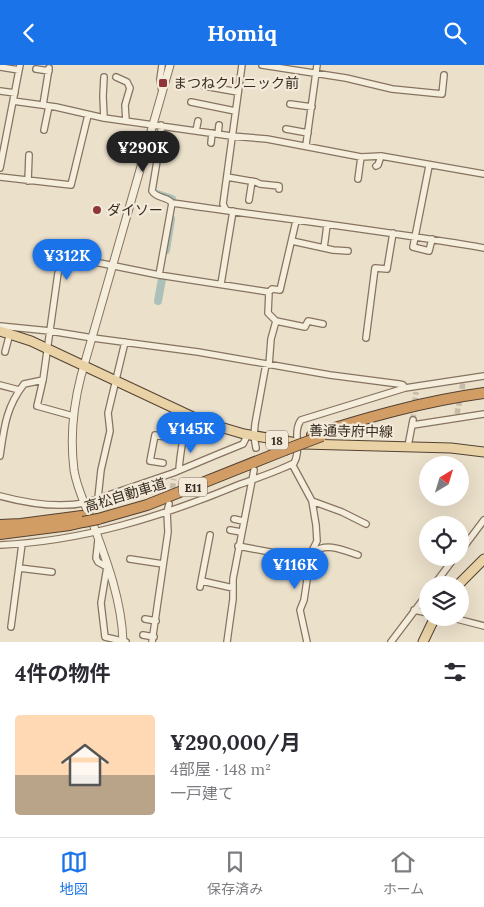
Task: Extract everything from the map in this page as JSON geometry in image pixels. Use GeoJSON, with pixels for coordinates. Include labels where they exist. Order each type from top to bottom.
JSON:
{"type":"FeatureCollection","features":[{"type":"Feature","properties":{"kind":"highway","name":"高松自動車道"},"geometry":{"type":"LineString","coordinates":[[281,449],[309,436],[372,415],[442,399],[484,393]]}},
{"type":"Feature","properties":{"kind":"highway","name":"高松自動車道"},"geometry":{"type":"LineString","coordinates":[[0,525],[83,519],[97,516],[322,436],[373,421],[441,406],[484,400]]}},
{"type":"Feature","properties":{"kind":"highway","name":"高松自動車道"},"geometry":{"type":"LineString","coordinates":[[0,534],[70,525],[83,519]]}},
{"type":"Feature","properties":{"kind":"main road","name":"善通寺府中線"},"geometry":{"type":"LineString","coordinates":[[0,331],[48,348],[210,424],[251,435],[297,443],[451,447],[484,452]]}},
{"type":"Feature","properties":{"kind":"main road"},"geometry":{"type":"LineString","coordinates":[[467,576],[484,559]]}},
{"type":"Feature","properties":{"kind":"main road"},"geometry":{"type":"LineString","coordinates":[[423,642],[431,626]]}},
{"type":"Feature","properties":{"kind":"street"},"geometry":{"type":"LineString","coordinates":[[162,65],[160,79],[162,94]]}},
{"type":"Feature","properties":{"kind":"street"},"geometry":{"type":"LineString","coordinates":[[107,567],[101,603],[105,637],[124,642],[119,610],[107,567],[74,471],[73,416],[75,400],[113,267],[157,125],[162,94],[170,65]]}},
{"type":"Feature","properties":{"kind":"street"},"geometry":{"type":"LineString","coordinates":[[226,211],[223,204],[242,65]]}},
{"type":"Feature","properties":{"kind":"street"},"geometry":{"type":"LineString","coordinates":[[262,65],[346,78],[392,89],[442,94],[444,75]]}},
{"type":"Feature","properties":{"kind":"street"},"geometry":{"type":"LineString","coordinates":[[306,145],[318,65]]}},
{"type":"Feature","properties":{"kind":"street"},"geometry":{"type":"LineString","coordinates":[[0,67],[20,67],[0,168]]}},
{"type":"Feature","properties":{"kind":"street"},"geometry":{"type":"LineString","coordinates":[[36,69],[49,70],[44,130]]}},
{"type":"Feature","properties":{"kind":"street"},"geometry":{"type":"LineString","coordinates":[[104,77],[102,96],[104,118]]}},
{"type":"Feature","properties":{"kind":"street"},"geometry":{"type":"LineString","coordinates":[[116,77],[127,82],[130,88],[125,105],[126,121]]}},
{"type":"Feature","properties":{"kind":"street"},"geometry":{"type":"LineString","coordinates":[[204,86],[238,91]]}},
{"type":"Feature","properties":{"kind":"street"},"geometry":{"type":"LineString","coordinates":[[0,91],[15,93]]}},
{"type":"Feature","properties":{"kind":"street"},"geometry":{"type":"LineString","coordinates":[[13,101],[104,118],[215,134],[267,139],[361,157],[381,157],[484,174]]}},
{"type":"Feature","properties":{"kind":"street"},"geometry":{"type":"LineString","coordinates":[[191,102],[235,111]]}},
{"type":"Feature","properties":{"kind":"street"},"geometry":{"type":"LineString","coordinates":[[290,104],[312,107]]}},
{"type":"Feature","properties":{"kind":"street"},"geometry":{"type":"LineString","coordinates":[[0,177],[71,185],[88,115]]}},
{"type":"Feature","properties":{"kind":"street"},"geometry":{"type":"LineString","coordinates":[[196,131],[198,121]]}},
{"type":"Feature","properties":{"kind":"street"},"geometry":{"type":"LineString","coordinates":[[157,125],[161,137],[152,191],[157,196],[168,199],[172,203],[415,236],[484,248]]}},
{"type":"Feature","properties":{"kind":"street"},"geometry":{"type":"LineString","coordinates":[[210,143],[219,125]]}},
{"type":"Feature","properties":{"kind":"street"},"geometry":{"type":"LineString","coordinates":[[286,129],[308,133]]}},
{"type":"Feature","properties":{"kind":"street"},"geometry":{"type":"LineString","coordinates":[[28,181],[29,155]]}},
{"type":"Feature","properties":{"kind":"street"},"geometry":{"type":"LineString","coordinates":[[358,179],[361,157]]}},
{"type":"Feature","properties":{"kind":"street"},"geometry":{"type":"LineString","coordinates":[[376,166],[381,157]]}},
{"type":"Feature","properties":{"kind":"street"},"geometry":{"type":"LineString","coordinates":[[429,166],[413,247],[429,251],[432,239]]}},
{"type":"Feature","properties":{"kind":"street"},"geometry":{"type":"LineString","coordinates":[[227,177],[279,186],[279,189]]}},
{"type":"Feature","properties":{"kind":"street"},"geometry":{"type":"LineString","coordinates":[[249,200],[252,181]]}},
{"type":"Feature","properties":{"kind":"street"},"geometry":{"type":"LineString","coordinates":[[159,275],[172,203]]}},
{"type":"Feature","properties":{"kind":"street"},"geometry":{"type":"LineString","coordinates":[[221,284],[233,211]]}},
{"type":"Feature","properties":{"kind":"street"},"geometry":{"type":"LineString","coordinates":[[73,416],[38,406],[58,273],[62,263],[80,259],[113,267],[268,292],[272,289],[280,290],[296,221]]}},
{"type":"Feature","properties":{"kind":"street"},"geometry":{"type":"LineString","coordinates":[[324,248],[326,225]]}},
{"type":"Feature","properties":{"kind":"street"},"geometry":{"type":"LineString","coordinates":[[366,338],[374,268],[387,269],[393,233]]}},
{"type":"Feature","properties":{"kind":"street"},"geometry":{"type":"LineString","coordinates":[[292,241],[348,251]]}},
{"type":"Feature","properties":{"kind":"street"},"geometry":{"type":"LineString","coordinates":[[268,292],[268,313],[276,321],[305,327],[308,321],[323,325]]}},
{"type":"Feature","properties":{"kind":"street"},"geometry":{"type":"LineString","coordinates":[[0,496],[41,503],[75,505],[85,503],[175,474],[243,443],[251,435],[276,321]]}},
{"type":"Feature","properties":{"kind":"street"},"geometry":{"type":"LineString","coordinates":[[0,326],[50,331],[198,352],[267,365],[399,384],[405,388]]}},
{"type":"Feature","properties":{"kind":"street"},"geometry":{"type":"LineString","coordinates":[[6,352],[10,333]]}},
{"type":"Feature","properties":{"kind":"street"},"geometry":{"type":"LineString","coordinates":[[98,498],[101,470],[110,431],[108,413],[125,343]]}},
{"type":"Feature","properties":{"kind":"street"},"geometry":{"type":"LineString","coordinates":[[0,545],[80,536],[127,525],[167,512],[292,464],[297,458],[297,427],[301,420],[405,388],[417,389],[484,376]]}},
{"type":"Feature","properties":{"kind":"street"},"geometry":{"type":"LineString","coordinates":[[0,456],[5,420],[15,396],[24,384],[43,380]]}},
{"type":"Feature","properties":{"kind":"street"},"geometry":{"type":"LineString","coordinates":[[0,385],[19,390]]}},
{"type":"Feature","properties":{"kind":"street"},"geometry":{"type":"LineString","coordinates":[[175,474],[185,427],[186,413]]}},
{"type":"Feature","properties":{"kind":"street"},"geometry":{"type":"LineString","coordinates":[[408,446],[413,423],[457,415],[484,414]]}},
{"type":"Feature","properties":{"kind":"street"},"geometry":{"type":"LineString","coordinates":[[163,463],[150,461],[155,435],[182,440]]}},
{"type":"Feature","properties":{"kind":"street"},"geometry":{"type":"LineString","coordinates":[[251,435],[256,448]]}},
{"type":"Feature","properties":{"kind":"street"},"geometry":{"type":"LineString","coordinates":[[292,464],[312,501],[316,525],[317,541],[311,553],[304,600],[300,611],[307,642]]}},
{"type":"Feature","properties":{"kind":"street"},"geometry":{"type":"LineString","coordinates":[[227,642],[238,546],[254,480],[254,470]]}},
{"type":"Feature","properties":{"kind":"street"},"geometry":{"type":"LineString","coordinates":[[312,501],[342,512],[366,524]]}},
{"type":"Feature","properties":{"kind":"street"},"geometry":{"type":"LineString","coordinates":[[143,635],[153,640],[168,532],[167,512],[169,504]]}},
{"type":"Feature","properties":{"kind":"street"},"geometry":{"type":"LineString","coordinates":[[234,519],[243,521]]}},
{"type":"Feature","properties":{"kind":"street"},"geometry":{"type":"LineString","coordinates":[[469,539],[484,520]]}},
{"type":"Feature","properties":{"kind":"street"},"geometry":{"type":"LineString","coordinates":[[230,530],[241,532]]}},
{"type":"Feature","properties":{"kind":"street"},"geometry":{"type":"LineString","coordinates":[[210,535],[201,584],[233,588]]}},
{"type":"Feature","properties":{"kind":"street"},"geometry":{"type":"LineString","coordinates":[[11,627],[22,544]]}},
{"type":"Feature","properties":{"kind":"street"},"geometry":{"type":"LineString","coordinates":[[238,546],[281,553],[278,568],[266,565]]}},
{"type":"Feature","properties":{"kind":"street"},"geometry":{"type":"LineString","coordinates":[[311,553],[318,548],[332,547],[358,555]]}},
{"type":"Feature","properties":{"kind":"street"},"geometry":{"type":"LineString","coordinates":[[130,559],[163,564]]}},
{"type":"Feature","properties":{"kind":"street"},"geometry":{"type":"LineString","coordinates":[[19,568],[52,572]]}},
{"type":"Feature","properties":{"kind":"street"},"geometry":{"type":"LineString","coordinates":[[391,642],[419,604]]}},
{"type":"Feature","properties":{"kind":"street"},"geometry":{"type":"LineString","coordinates":[[414,610],[419,611]]}},
{"type":"Feature","properties":{"kind":"street"},"geometry":{"type":"LineString","coordinates":[[145,619],[156,621]]}},
{"type":"Feature","properties":{"kind":"street"},"geometry":{"type":"LineString","coordinates":[[469,622],[484,626]]}},
{"type":"Feature","properties":{"kind":"waterway"},"geometry":{"type":"LineString","coordinates":[[157,194],[172,199]]}},
{"type":"Feature","properties":{"kind":"waterway"},"geometry":{"type":"LineString","coordinates":[[166,250],[171,219]]}},
{"type":"Feature","properties":{"kind":"waterway"},"geometry":{"type":"LineString","coordinates":[[158,301],[162,279]]}},
{"type":"Feature","properties":{"kind":"tunnel"},"geometry":{"type":"LineString","coordinates":[[457,414],[463,383]]}},
{"type":"Feature","properties":{"kind":"tunnel"},"geometry":{"type":"LineString","coordinates":[[413,420],[416,392]]}},
{"type":"Feature","properties":{"kind":"tunnel"},"geometry":{"type":"LineString","coordinates":[[171,497],[174,479]]}},
{"type":"Feature","properties":{"kind":"place","name":"まつねクリニック前"},"geometry":{"type":"Point","coordinates":[163,83]}},
{"type":"Feature","properties":{"kind":"place","name":"ダイソー"},"geometry":{"type":"Point","coordinates":[97,210]}}]}
